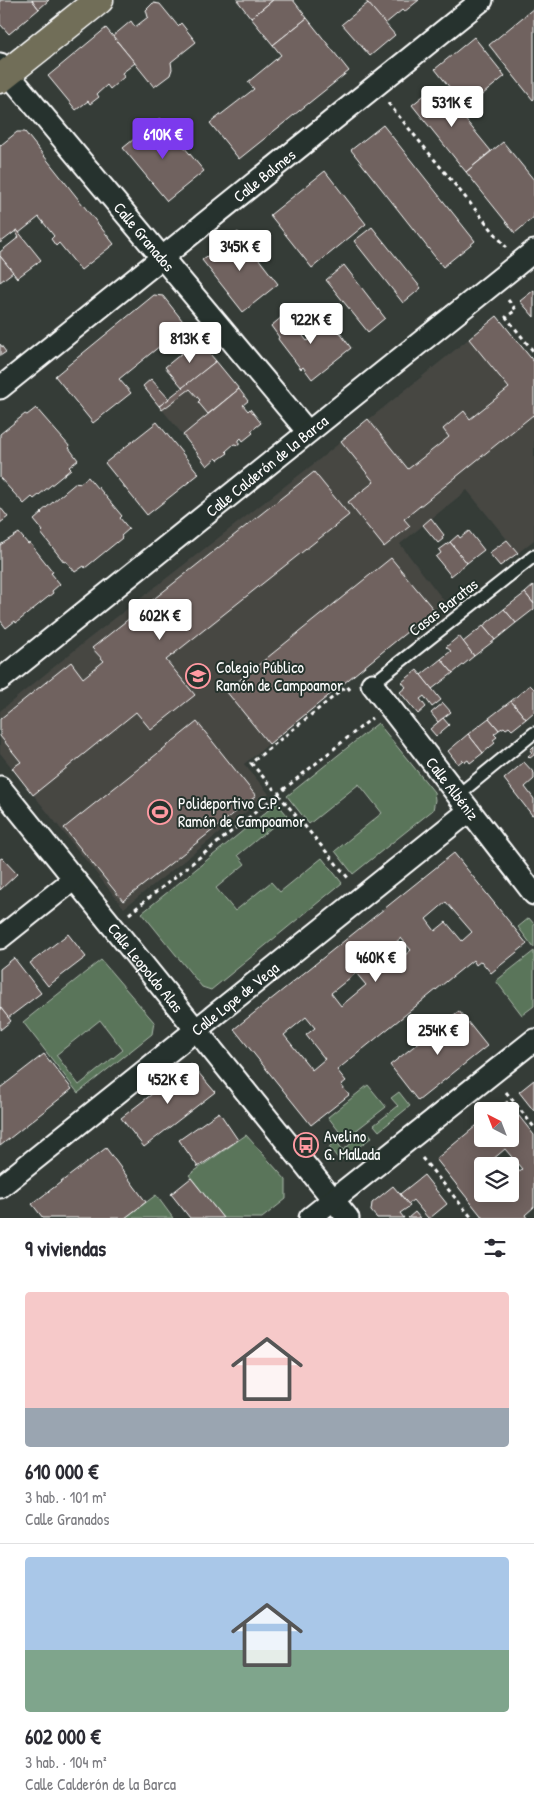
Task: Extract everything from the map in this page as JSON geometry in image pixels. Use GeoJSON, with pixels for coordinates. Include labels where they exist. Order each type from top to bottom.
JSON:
{"type":"FeatureCollection","features":[{"type":"Feature","properties":{"kind":"main road"},"geometry":{"type":"LineString","coordinates":[[2,72],[99,0]]}},
{"type":"Feature","properties":{"kind":"street","name":"Calle Balmes"},"geometry":{"type":"LineString","coordinates":[[0,388],[482,0]]}},
{"type":"Feature","properties":{"kind":"street","name":"Calle Granados"},"geometry":{"type":"LineString","coordinates":[[2,72],[308,432]]}},
{"type":"Feature","properties":{"kind":"street","name":"Calle Calderón de la Barca"},"geometry":{"type":"LineString","coordinates":[[0,680],[526,257]]}},
{"type":"Feature","properties":{"kind":"street","name":"Calle Albéniz"},"geometry":{"type":"LineString","coordinates":[[362,688],[464,803],[534,894]]}},
{"type":"Feature","properties":{"kind":"street","name":"Calle Leopoldo Alas"},"geometry":{"type":"LineString","coordinates":[[0,787],[348,1218]]}},
{"type":"Feature","properties":{"kind":"street","name":"Calle Lope de Vega"},"geometry":{"type":"LineString","coordinates":[[0,1186],[363,896],[464,803]]}},
{"type":"Feature","properties":{"kind":"street"},"geometry":{"type":"LineString","coordinates":[[0,938],[74,879]]}},
{"type":"Feature","properties":{"kind":"street"},"geometry":{"type":"LineString","coordinates":[[310,1218],[534,1040]]}},
{"type":"Feature","properties":{"kind":"lane","name":"Casas Baratas"},"geometry":{"type":"LineString","coordinates":[[362,688],[534,556]]}},
{"type":"Feature","properties":{"kind":"lane"},"geometry":{"type":"LineString","coordinates":[[464,803],[534,733]]}},
{"type":"Feature","properties":{"kind":"path"},"geometry":{"type":"LineString","coordinates":[[388,102],[526,257]]}},
{"type":"Feature","properties":{"kind":"path"},"geometry":{"type":"LineString","coordinates":[[508,300],[516,310],[506,317],[534,352]]}},
{"type":"Feature","properties":{"kind":"path"},"geometry":{"type":"LineString","coordinates":[[362,688],[347,686],[251,763],[363,896]]}},
{"type":"Feature","properties":{"kind":"path"},"geometry":{"type":"LineString","coordinates":[[129,914],[373,717],[368,711]]}},
{"type":"Feature","properties":{"kind":"path"},"geometry":{"type":"LineString","coordinates":[[506,1092],[534,1127]]}},
{"type":"Feature","properties":{"kind":"path"},"geometry":{"type":"LineString","coordinates":[[422,1158],[472,1218]]}},
{"type":"Feature","properties":{"kind":"shaded area","name":"Colegio Público Ramón de Campoamor"},"geometry":{"type":"Polygon","coordinates":[[[497,316],[534,362],[534,540],[518,553],[467,490],[400,544],[445,602],[244,764],[269,794],[124,908],[0,753],[0,711],[87,640],[316,462],[497,316]]]}},
{"type":"Feature","properties":{"kind":"shaded area"},"geometry":{"type":"Polygon","coordinates":[[[216,361],[239,389],[183,435],[159,406],[216,361]]]}},
{"type":"Feature","properties":{"kind":"green space"},"geometry":{"type":"Polygon","coordinates":[[[378,723],[434,792],[435,800],[433,810],[353,874],[335,851],[382,813],[359,784],[309,824],[287,796],[378,723]]]}},
{"type":"Feature","properties":{"kind":"green space"},"geometry":{"type":"Polygon","coordinates":[[[277,803],[287,815],[238,855],[245,864],[216,888],[235,911],[271,882],[280,892],[322,858],[342,883],[211,990],[202,987],[142,913],[277,803]]]}},
{"type":"Feature","properties":{"kind":"green space"},"geometry":{"type":"Polygon","coordinates":[[[529,918],[534,924],[534,948],[518,927],[529,918]]]}},
{"type":"Feature","properties":{"kind":"green space"},"geometry":{"type":"Polygon","coordinates":[[[534,951],[534,1006],[522,1015],[496,981],[534,951]]]}},
{"type":"Feature","properties":{"kind":"green space"},"geometry":{"type":"Polygon","coordinates":[[[101,960],[154,1022],[152,1034],[78,1093],[23,1022],[101,960]],[[100,1020],[56,1055],[79,1085],[123,1050],[100,1020]]]}},
{"type":"Feature","properties":{"kind":"green space"},"geometry":{"type":"Polygon","coordinates":[[[368,1085],[386,1107],[345,1139],[328,1117],[368,1085]]]}},
{"type":"Feature","properties":{"kind":"green space"},"geometry":{"type":"Polygon","coordinates":[[[399,1092],[410,1106],[379,1131],[374,1125],[398,1106],[391,1098],[399,1092]]]}},
{"type":"Feature","properties":{"kind":"green space"},"geometry":{"type":"Polygon","coordinates":[[[367,1131],[372,1137],[340,1161],[329,1147],[336,1141],[343,1150],[367,1131]]]}},
{"type":"Feature","properties":{"kind":"green space"},"geometry":{"type":"Polygon","coordinates":[[[246,1135],[286,1180],[286,1199],[262,1218],[223,1218],[189,1175],[246,1135]]]}},
{"type":"Feature","properties":{"kind":"green space"},"geometry":{"type":"Polygon","coordinates":[[[156,1195],[173,1218],[125,1218],[156,1195]]]}},
{"type":"Feature","properties":{"kind":"building"},"geometry":{"type":"Polygon","coordinates":[[[0,0],[32,0],[39,9],[9,34],[0,24],[0,0]]]}},
{"type":"Feature","properties":{"kind":"building"},"geometry":{"type":"Polygon","coordinates":[[[32,0],[49,0],[39,9],[32,0]]]}},
{"type":"Feature","properties":{"kind":"building"},"geometry":{"type":"Polygon","coordinates":[[[237,0],[273,0],[251,18],[237,0]]]}},
{"type":"Feature","properties":{"kind":"building"},"geometry":{"type":"Polygon","coordinates":[[[273,0],[293,0],[307,18],[273,45],[251,18],[273,0]]]}},
{"type":"Feature","properties":{"kind":"building"},"geometry":{"type":"Polygon","coordinates":[[[365,0],[419,0],[404,12],[402,10],[385,24],[365,0]]]}},
{"type":"Feature","properties":{"kind":"building"},"geometry":{"type":"Polygon","coordinates":[[[153,3],[160,4],[178,26],[181,23],[196,42],[171,62],[172,69],[170,75],[154,87],[113,36],[131,21],[135,27],[148,17],[146,10],[153,3]]]}},
{"type":"Feature","properties":{"kind":"building"},"geometry":{"type":"Polygon","coordinates":[[[368,3],[395,35],[370,56],[342,24],[368,3]]]}},
{"type":"Feature","properties":{"kind":"building"},"geometry":{"type":"Polygon","coordinates":[[[534,8],[534,99],[533,100],[489,45],[534,8]]]}},
{"type":"Feature","properties":{"kind":"building"},"geometry":{"type":"Polygon","coordinates":[[[307,18],[349,71],[239,159],[210,123],[254,89],[248,82],[281,55],[273,45],[307,18]]]}},
{"type":"Feature","properties":{"kind":"building"},"geometry":{"type":"Polygon","coordinates":[[[106,28],[135,63],[122,73],[124,77],[110,89],[107,85],[97,94],[99,97],[90,104],[88,101],[76,110],[48,76],[106,28]]]}},
{"type":"Feature","properties":{"kind":"building"},"geometry":{"type":"Polygon","coordinates":[[[474,37],[505,76],[466,108],[435,69],[474,37]]]}},
{"type":"Feature","properties":{"kind":"building"},"geometry":{"type":"Polygon","coordinates":[[[437,85],[491,151],[466,172],[412,105],[437,85]]]}},
{"type":"Feature","properties":{"kind":"building"},"geometry":{"type":"Polygon","coordinates":[[[160,118],[204,171],[167,201],[123,148],[160,118]]]}},
{"type":"Feature","properties":{"kind":"building"},"geometry":{"type":"Polygon","coordinates":[[[383,125],[475,241],[443,267],[351,150],[383,125]]]}},
{"type":"Feature","properties":{"kind":"building"},"geometry":{"type":"Polygon","coordinates":[[[17,132],[25,132],[114,244],[81,270],[59,243],[56,246],[51,239],[54,236],[39,217],[19,233],[17,230],[0,243],[0,144],[17,132]]]}},
{"type":"Feature","properties":{"kind":"building"},"geometry":{"type":"Polygon","coordinates":[[[503,142],[534,180],[534,217],[515,233],[466,172],[503,142]]]}},
{"type":"Feature","properties":{"kind":"building"},"geometry":{"type":"Polygon","coordinates":[[[325,171],[366,224],[312,268],[270,215],[325,171]]]}},
{"type":"Feature","properties":{"kind":"building"},"geometry":{"type":"Polygon","coordinates":[[[372,227],[421,288],[403,303],[354,241],[372,227]]]}},
{"type":"Feature","properties":{"kind":"building"},"geometry":{"type":"Polygon","coordinates":[[[17,230],[41,260],[17,278],[0,256],[0,252],[19,237],[15,231],[17,230]]]}},
{"type":"Feature","properties":{"kind":"building"},"geometry":{"type":"Polygon","coordinates":[[[238,232],[278,284],[243,312],[202,260],[238,232]]]}},
{"type":"Feature","properties":{"kind":"building"},"geometry":{"type":"Polygon","coordinates":[[[0,256],[13,272],[0,282],[0,256]]]}},
{"type":"Feature","properties":{"kind":"building"},"geometry":{"type":"Polygon","coordinates":[[[344,265],[385,318],[368,332],[326,280],[344,265]]]}},
{"type":"Feature","properties":{"kind":"building"},"geometry":{"type":"Polygon","coordinates":[[[534,290],[534,317],[520,301],[534,290]]]}},
{"type":"Feature","properties":{"kind":"building"},"geometry":{"type":"Polygon","coordinates":[[[154,295],[163,296],[186,325],[119,379],[131,393],[93,423],[55,376],[154,295]]]}},
{"type":"Feature","properties":{"kind":"building"},"geometry":{"type":"Polygon","coordinates":[[[289,311],[304,329],[300,332],[307,341],[332,322],[351,348],[312,379],[303,367],[301,369],[278,339],[279,337],[271,326],[289,311]]]}},
{"type":"Feature","properties":{"kind":"building"},"geometry":{"type":"Polygon","coordinates":[[[497,316],[534,362],[534,417],[533,415],[404,519],[410,526],[384,547],[348,502],[374,482],[341,441],[368,419],[408,469],[449,437],[443,429],[464,411],[470,419],[509,388],[469,339],[497,316]]]}},
{"type":"Feature","properties":{"kind":"building"},"geometry":{"type":"Polygon","coordinates":[[[198,340],[216,361],[183,388],[165,367],[198,340]]]}},
{"type":"Feature","properties":{"kind":"building"},"geometry":{"type":"Polygon","coordinates":[[[0,344],[6,352],[0,356],[0,344]]]}},
{"type":"Feature","properties":{"kind":"building"},"geometry":{"type":"Polygon","coordinates":[[[216,361],[239,389],[208,414],[198,402],[200,400],[190,389],[162,410],[159,406],[216,361]]]}},
{"type":"Feature","properties":{"kind":"building"},"geometry":{"type":"Polygon","coordinates":[[[151,379],[169,399],[159,406],[143,386],[151,379]]]}},
{"type":"Feature","properties":{"kind":"building"},"geometry":{"type":"Polygon","coordinates":[[[239,389],[248,401],[243,405],[248,411],[250,409],[261,423],[243,441],[241,438],[239,440],[239,445],[234,444],[226,451],[228,453],[218,460],[216,458],[207,466],[183,435],[239,389]]]}},
{"type":"Feature","properties":{"kind":"building"},"geometry":{"type":"Polygon","coordinates":[[[36,408],[70,447],[78,460],[69,467],[71,469],[34,499],[32,497],[24,504],[0,478],[0,434],[25,414],[27,415],[36,408]]]}},
{"type":"Feature","properties":{"kind":"building"},"geometry":{"type":"Polygon","coordinates":[[[157,422],[199,474],[147,515],[105,463],[157,422]]]}},
{"type":"Feature","properties":{"kind":"building"},"geometry":{"type":"Polygon","coordinates":[[[314,472],[349,515],[166,660],[195,695],[151,730],[136,712],[33,795],[12,768],[21,762],[0,736],[0,719],[71,662],[83,678],[104,661],[92,648],[314,472]]]}},
{"type":"Feature","properties":{"kind":"building"},"geometry":{"type":"Polygon","coordinates":[[[88,477],[122,516],[120,518],[129,529],[121,536],[122,538],[85,568],[84,566],[75,572],[66,561],[64,562],[41,533],[43,531],[34,520],[77,482],[79,484],[88,477]]]}},
{"type":"Feature","properties":{"kind":"building"},"geometry":{"type":"Polygon","coordinates":[[[0,507],[8,517],[0,523],[0,507]]]}},
{"type":"Feature","properties":{"kind":"building"},"geometry":{"type":"Polygon","coordinates":[[[431,518],[444,535],[443,539],[438,543],[423,525],[431,518]]]}},
{"type":"Feature","properties":{"kind":"building"},"geometry":{"type":"Polygon","coordinates":[[[469,531],[484,550],[467,563],[450,542],[458,535],[460,538],[469,531]]]}},
{"type":"Feature","properties":{"kind":"building"},"geometry":{"type":"Polygon","coordinates":[[[19,533],[28,544],[30,543],[60,584],[52,591],[53,593],[16,623],[15,621],[6,628],[0,620],[0,545],[19,533]]]}},
{"type":"Feature","properties":{"kind":"building"},"geometry":{"type":"Polygon","coordinates":[[[507,540],[518,553],[500,566],[489,553],[507,540]]]}},
{"type":"Feature","properties":{"kind":"building"},"geometry":{"type":"Polygon","coordinates":[[[450,542],[467,563],[451,576],[436,557],[441,553],[439,550],[450,542]]]}},
{"type":"Feature","properties":{"kind":"building"},"geometry":{"type":"Polygon","coordinates":[[[391,558],[434,610],[269,744],[226,691],[391,558]]]}},
{"type":"Feature","properties":{"kind":"building"},"geometry":{"type":"Polygon","coordinates":[[[534,585],[534,604],[525,593],[534,585]]]}},
{"type":"Feature","properties":{"kind":"building"},"geometry":{"type":"Polygon","coordinates":[[[525,593],[534,604],[534,609],[516,623],[504,609],[525,593]]]}},
{"type":"Feature","properties":{"kind":"building"},"geometry":{"type":"Polygon","coordinates":[[[504,609],[516,623],[495,640],[483,626],[504,609]]]}},
{"type":"Feature","properties":{"kind":"building"},"geometry":{"type":"Polygon","coordinates":[[[483,626],[495,640],[474,656],[463,642],[483,626]]]}},
{"type":"Feature","properties":{"kind":"building"},"geometry":{"type":"Polygon","coordinates":[[[459,636],[474,656],[453,673],[441,659],[451,651],[446,647],[459,636]]]}},
{"type":"Feature","properties":{"kind":"building"},"geometry":{"type":"Polygon","coordinates":[[[441,659],[453,673],[432,689],[421,675],[441,659]]]}},
{"type":"Feature","properties":{"kind":"building"},"geometry":{"type":"Polygon","coordinates":[[[417,670],[441,700],[432,707],[424,696],[420,699],[426,707],[418,714],[400,692],[406,687],[402,682],[417,670]]]}},
{"type":"Feature","properties":{"kind":"building"},"geometry":{"type":"Polygon","coordinates":[[[530,685],[534,689],[534,712],[526,719],[511,701],[530,685]]]}},
{"type":"Feature","properties":{"kind":"building"},"geometry":{"type":"Polygon","coordinates":[[[511,701],[526,719],[512,730],[509,727],[506,729],[504,727],[499,730],[489,718],[511,701]]]}},
{"type":"Feature","properties":{"kind":"building"},"geometry":{"type":"Polygon","coordinates":[[[443,703],[451,712],[438,722],[431,713],[443,703]]]}},
{"type":"Feature","properties":{"kind":"building"},"geometry":{"type":"Polygon","coordinates":[[[443,718],[449,725],[436,736],[430,729],[443,718]]]}},
{"type":"Feature","properties":{"kind":"building"},"geometry":{"type":"Polygon","coordinates":[[[489,718],[499,730],[494,734],[497,737],[493,740],[495,743],[483,753],[468,734],[489,718]]]}},
{"type":"Feature","properties":{"kind":"building","name":"Polideportivo C.P. Ramón de Campoamor"},"geometry":{"type":"Polygon","coordinates":[[[197,722],[256,796],[123,901],[64,828],[197,722]]]}},
{"type":"Feature","properties":{"kind":"building"},"geometry":{"type":"Polygon","coordinates":[[[468,734],[483,753],[470,763],[468,760],[465,762],[463,760],[458,764],[448,751],[468,734]]]}},
{"type":"Feature","properties":{"kind":"building"},"geometry":{"type":"Polygon","coordinates":[[[534,746],[534,755],[530,758],[528,756],[532,753],[530,750],[534,746]]]}},
{"type":"Feature","properties":{"kind":"building"},"geometry":{"type":"Polygon","coordinates":[[[524,762],[534,773],[534,779],[525,787],[534,799],[534,814],[532,815],[504,779],[524,762]]]}},
{"type":"Feature","properties":{"kind":"building"},"geometry":{"type":"Polygon","coordinates":[[[454,853],[527,944],[491,973],[481,961],[476,965],[473,960],[337,1070],[346,1081],[341,1085],[349,1095],[311,1125],[234,1029],[454,853]],[[446,902],[426,919],[435,931],[446,922],[462,941],[472,932],[446,902]],[[401,938],[376,959],[386,971],[411,950],[401,938]],[[356,973],[331,993],[341,1006],[366,985],[356,973]],[[306,1017],[284,1035],[312,1070],[325,1059],[306,1035],[315,1028],[306,1017]]]}},
{"type":"Feature","properties":{"kind":"building"},"geometry":{"type":"Polygon","coordinates":[[[2,858],[17,874],[0,890],[0,859],[2,858]]]}},
{"type":"Feature","properties":{"kind":"building"},"geometry":{"type":"Polygon","coordinates":[[[68,934],[86,957],[48,986],[30,963],[68,934]]]}},
{"type":"Feature","properties":{"kind":"building"},"geometry":{"type":"Polygon","coordinates":[[[14,958],[41,993],[8,1018],[0,1007],[0,969],[14,958]]]}},
{"type":"Feature","properties":{"kind":"building"},"geometry":{"type":"Polygon","coordinates":[[[0,1007],[11,1021],[0,1030],[0,1007]]]}},
{"type":"Feature","properties":{"kind":"building"},"geometry":{"type":"Polygon","coordinates":[[[459,1011],[487,1046],[418,1101],[390,1065],[459,1011]]]}},
{"type":"Feature","properties":{"kind":"building"},"geometry":{"type":"Polygon","coordinates":[[[44,1054],[72,1089],[0,1146],[0,1088],[44,1054]]]}},
{"type":"Feature","properties":{"kind":"building"},"geometry":{"type":"Polygon","coordinates":[[[191,1064],[215,1092],[144,1147],[121,1118],[191,1064]]]}},
{"type":"Feature","properties":{"kind":"building"},"geometry":{"type":"Polygon","coordinates":[[[534,1080],[534,1111],[519,1092],[534,1080]]]}},
{"type":"Feature","properties":{"kind":"building"},"geometry":{"type":"Polygon","coordinates":[[[219,1112],[238,1140],[198,1167],[179,1140],[219,1112]]]}},
{"type":"Feature","properties":{"kind":"building"},"geometry":{"type":"Polygon","coordinates":[[[519,1116],[534,1135],[534,1207],[525,1215],[527,1218],[483,1218],[436,1159],[474,1128],[474,1148],[519,1148],[519,1116]]]}},
{"type":"Feature","properties":{"kind":"building"},"geometry":{"type":"Polygon","coordinates":[[[106,1148],[146,1202],[125,1218],[43,1218],[32,1204],[106,1148]]]}},
{"type":"Feature","properties":{"kind":"building"},"geometry":{"type":"Polygon","coordinates":[[[424,1175],[447,1204],[430,1218],[413,1200],[408,1204],[400,1194],[424,1175]]]}},
{"type":"Feature","properties":{"kind":"building"},"geometry":{"type":"Polygon","coordinates":[[[191,1178],[223,1218],[190,1218],[171,1194],[191,1178]]]}},
{"type":"Feature","properties":{"kind":"building"},"geometry":{"type":"Polygon","coordinates":[[[393,1186],[410,1206],[400,1213],[404,1218],[377,1218],[371,1211],[372,1203],[393,1186]]]}},
{"type":"Feature","properties":{"kind":"building"},"geometry":{"type":"Polygon","coordinates":[[[415,1212],[420,1218],[408,1218],[415,1212]]]}},
{"type":"Feature","properties":{"kind":"place","name":"Colegio Público Ramón de Campoamor"},"geometry":{"type":"Point","coordinates":[198,676]}},
{"type":"Feature","properties":{"kind":"place","name":"Polideportivo C.P. Ramón de Campoamor"},"geometry":{"type":"Point","coordinates":[160,812]}},
{"type":"Feature","properties":{"kind":"place","name":"Avelino G. Mallada"},"geometry":{"type":"Point","coordinates":[306,1145]}}]}
